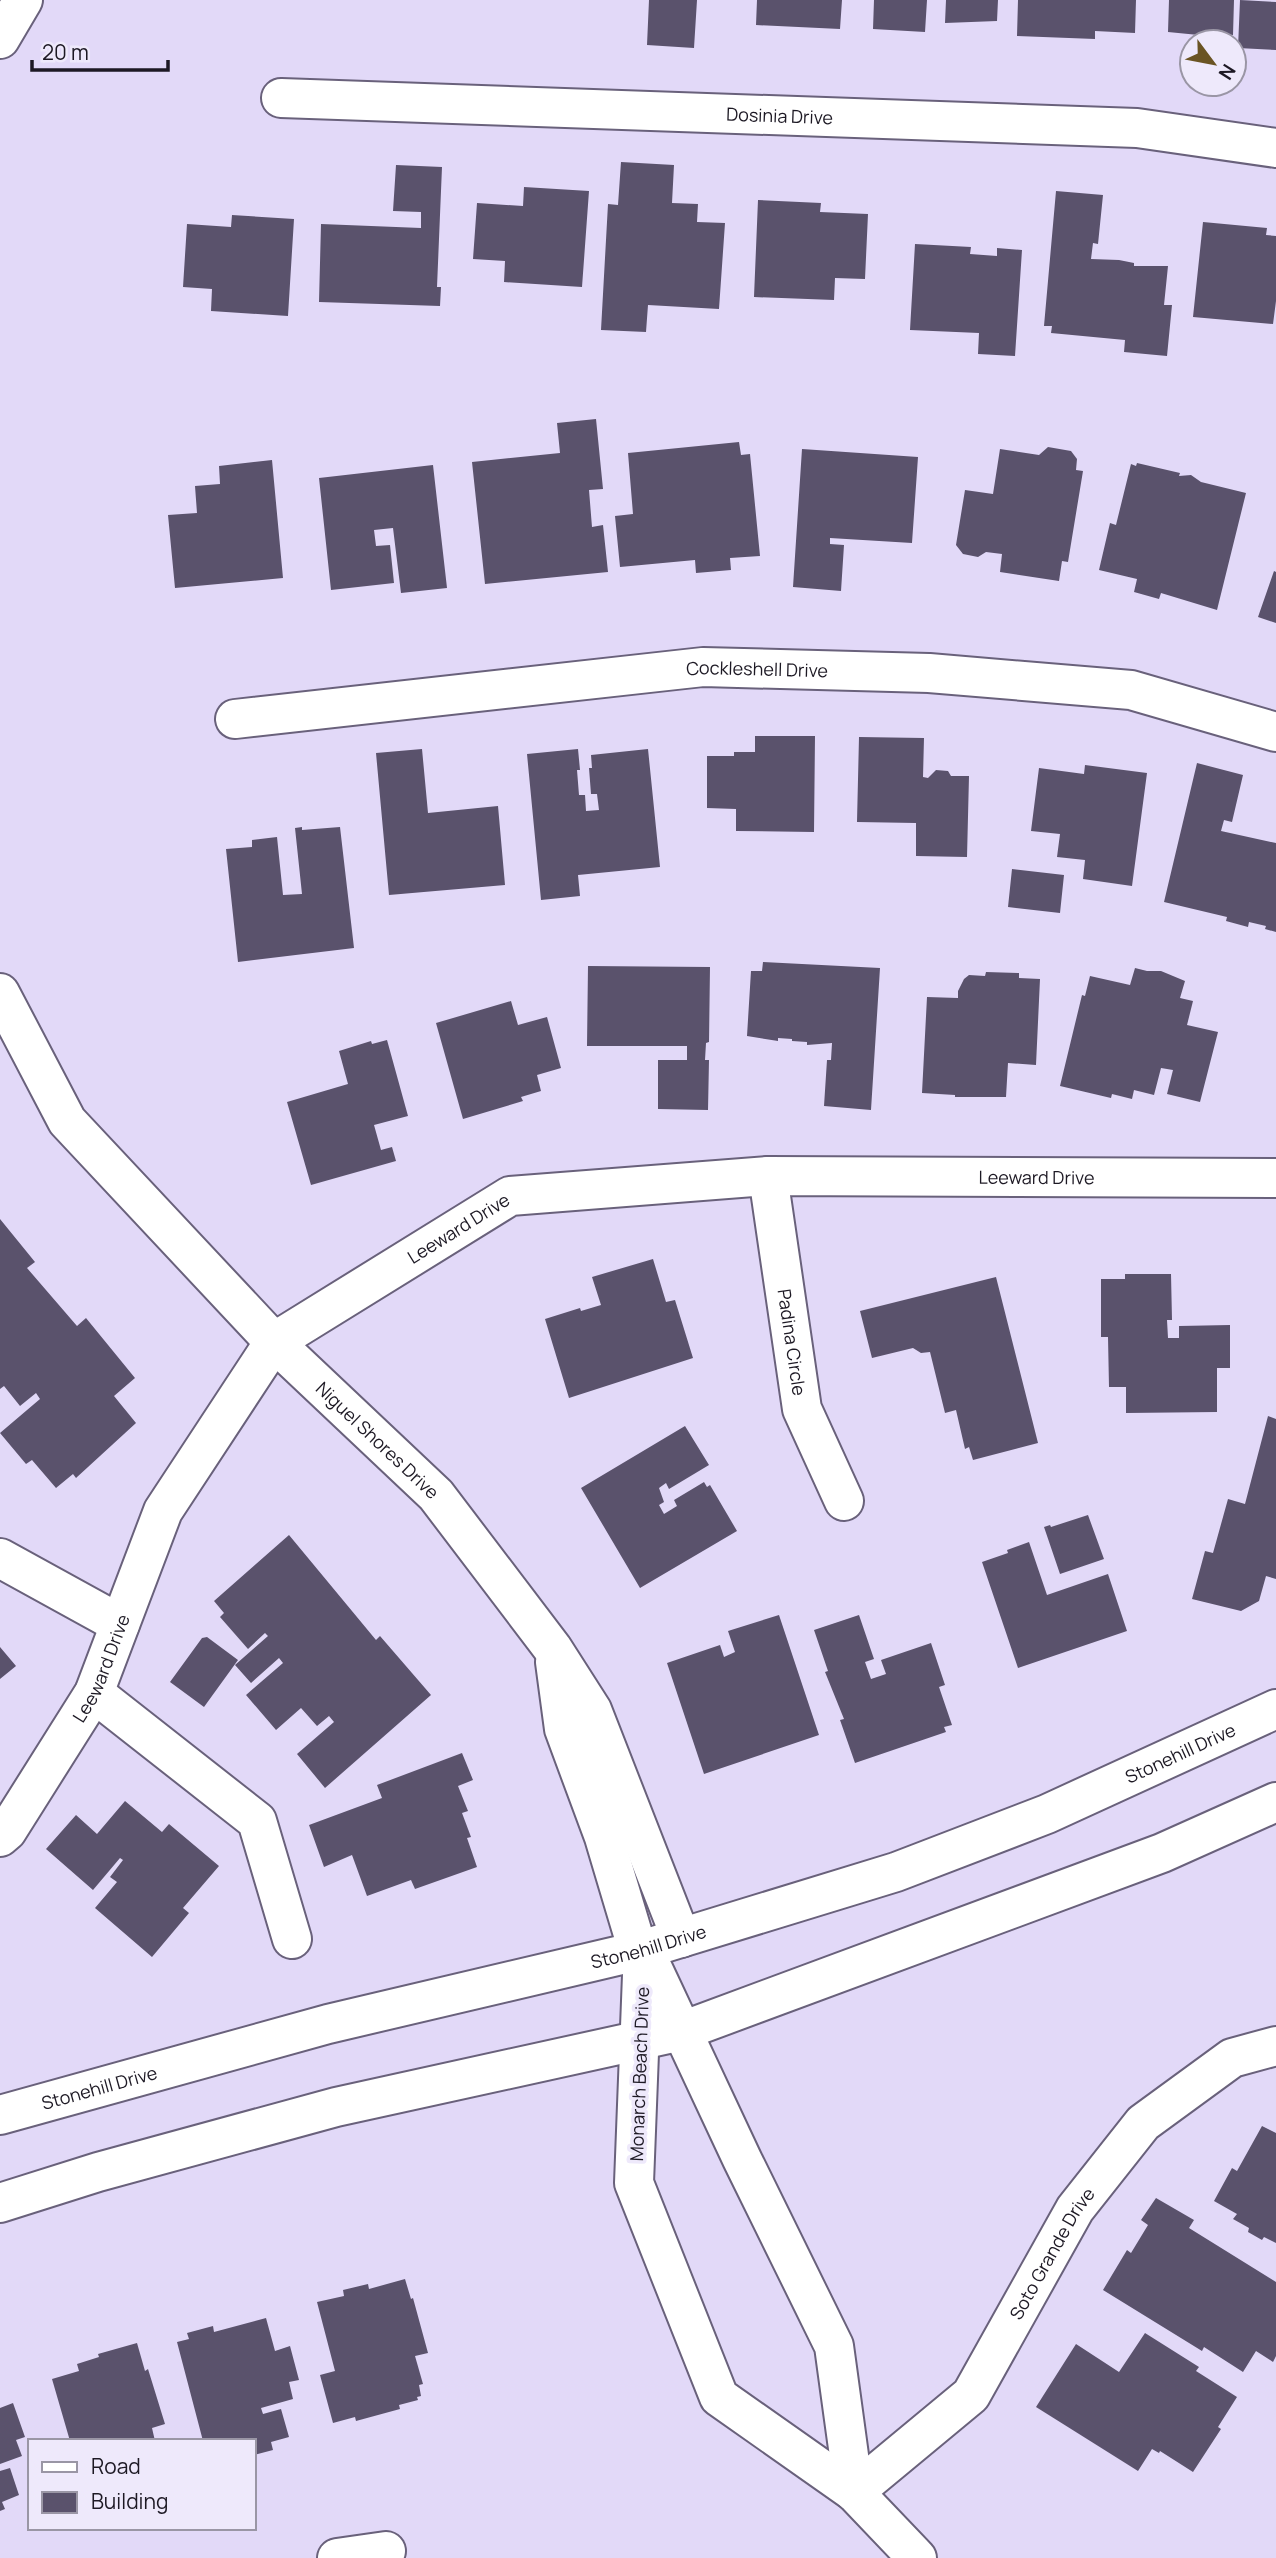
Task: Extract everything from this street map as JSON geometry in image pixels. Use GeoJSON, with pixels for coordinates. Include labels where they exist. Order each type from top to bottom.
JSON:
{"type":"FeatureCollection","features":[{"type":"Feature","properties":{"kind":"street"},"geometry":{"type":"LineString","coordinates":[[0,38],[23,0]]}},
{"type":"Feature","properties":{"kind":"street","name":"Dosinia Drive"},"geometry":{"type":"LineString","coordinates":[[281,98],[1137,128],[1276,148]]}},
{"type":"Feature","properties":{"kind":"street","name":"Cockleshell Drive"},"geometry":{"type":"LineString","coordinates":[[235,719],[703,667],[929,673],[1130,690],[1276,732]]}},
{"type":"Feature","properties":{"kind":"street","name":"Niguel Shores Drive"},"geometry":{"type":"LineString","coordinates":[[0,993],[66,1121],[274,1342],[436,1495],[553,1650],[592,1710],[681,1938]]}},
{"type":"Feature","properties":{"kind":"street","name":"Leeward Drive"},"geometry":{"type":"LineString","coordinates":[[0,1837],[7,1831],[94,1693],[163,1511],[274,1342],[510,1196],[768,1176],[1276,1178]]}},
{"type":"Feature","properties":{"kind":"street","name":"Padina Circle"},"geometry":{"type":"LineString","coordinates":[[768,1176],[802,1409],[844,1501]]}},
{"type":"Feature","properties":{"kind":"street"},"geometry":{"type":"LineString","coordinates":[[0,1558],[120,1624]]}},
{"type":"Feature","properties":{"kind":"street"},"geometry":{"type":"LineString","coordinates":[[553,1650],[564,1729],[604,1838],[640,1950]]}},
{"type":"Feature","properties":{"kind":"street"},"geometry":{"type":"LineString","coordinates":[[94,1693],[257,1821],[292,1939]]}},
{"type":"Feature","properties":{"kind":"street","name":"Stonehill Drive"},"geometry":{"type":"LineString","coordinates":[[0,2115],[328,2024],[640,1950],[896,1872],[1047,1814],[1276,1709]]}},
{"type":"Feature","properties":{"kind":"street"},"geometry":{"type":"LineString","coordinates":[[0,2203],[98,2172],[336,2107],[682,2031],[1162,1853],[1276,1802]]}},
{"type":"Feature","properties":{"kind":"street","name":"Monarch Beach Drive"},"geometry":{"type":"LineString","coordinates":[[640,1950],[834,2346],[854,2492]]}},
{"type":"Feature","properties":{"kind":"street","name":"Monarch Beach Drive"},"geometry":{"type":"LineString","coordinates":[[640,1950],[640,2039],[634,2183],[719,2396],[854,2492],[917,2558]]}},
{"type":"Feature","properties":{"kind":"street","name":"Soto Grande Drive"},"geometry":{"type":"LineString","coordinates":[[854,2492],[971,2395],[1075,2209],[1143,2123],[1232,2058],[1276,2046]]}},
{"type":"Feature","properties":{"kind":"street"},"geometry":{"type":"LineString","coordinates":[[337,2558],[386,2551]]}},
{"type":"Feature","properties":{"kind":"building"},"geometry":{"type":"Polygon","coordinates":[[[649,0],[697,0],[694,48],[647,45],[649,0]]]}},
{"type":"Feature","properties":{"kind":"building"},"geometry":{"type":"Polygon","coordinates":[[[757,0],[842,0],[840,29],[756,25],[757,0]]]}},
{"type":"Feature","properties":{"kind":"building"},"geometry":{"type":"Polygon","coordinates":[[[874,0],[927,0],[925,32],[873,29],[874,0]]]}},
{"type":"Feature","properties":{"kind":"building"},"geometry":{"type":"Polygon","coordinates":[[[946,0],[998,0],[997,21],[945,23],[946,0]]]}},
{"type":"Feature","properties":{"kind":"building"},"geometry":{"type":"Polygon","coordinates":[[[1018,0],[1136,0],[1135,33],[1095,31],[1095,39],[1017,36],[1018,0]]]}},
{"type":"Feature","properties":{"kind":"building"},"geometry":{"type":"Polygon","coordinates":[[[1169,0],[1234,0],[1233,28],[1178,28],[1178,33],[1168,32],[1169,0]]]}},
{"type":"Feature","properties":{"kind":"building"},"geometry":{"type":"Polygon","coordinates":[[[1240,0],[1276,2],[1276,50],[1248,49],[1248,28],[1239,28],[1240,0]]]}},
{"type":"Feature","properties":{"kind":"building"},"geometry":{"type":"Polygon","coordinates":[[[621,162],[674,165],[672,203],[698,204],[697,222],[725,223],[719,309],[648,305],[646,332],[601,330],[608,204],[618,205],[621,162]]]}},
{"type":"Feature","properties":{"kind":"building"},"geometry":{"type":"Polygon","coordinates":[[[396,165],[442,167],[437,287],[441,287],[440,306],[319,302],[321,224],[421,228],[421,212],[393,211],[396,165]]]}},
{"type":"Feature","properties":{"kind":"building"},"geometry":{"type":"Polygon","coordinates":[[[524,187],[589,191],[582,287],[504,282],[505,261],[473,259],[477,203],[523,206],[524,187]]]}},
{"type":"Feature","properties":{"kind":"building"},"geometry":{"type":"Polygon","coordinates":[[[1056,191],[1103,195],[1098,244],[1093,243],[1091,259],[1119,260],[1134,263],[1134,266],[1168,266],[1164,305],[1172,305],[1167,356],[1124,352],[1125,340],[1051,333],[1052,326],[1044,326],[1056,191]]]}},
{"type":"Feature","properties":{"kind":"building"},"geometry":{"type":"Polygon","coordinates":[[[758,200],[821,203],[820,212],[868,214],[865,279],[835,278],[834,300],[754,297],[758,200]]]}},
{"type":"Feature","properties":{"kind":"building"},"geometry":{"type":"Polygon","coordinates":[[[232,215],[294,219],[288,316],[211,311],[212,289],[183,287],[187,224],[231,227],[232,215]]]}},
{"type":"Feature","properties":{"kind":"building"},"geometry":{"type":"Polygon","coordinates":[[[1203,222],[1267,228],[1266,235],[1276,236],[1276,301],[1273,324],[1193,317],[1203,222]]]}},
{"type":"Feature","properties":{"kind":"building"},"geometry":{"type":"Polygon","coordinates":[[[915,244],[971,247],[970,254],[997,256],[997,248],[1022,250],[1015,356],[978,354],[979,333],[910,330],[915,244]]]}},
{"type":"Feature","properties":{"kind":"building"},"geometry":{"type":"Polygon","coordinates":[[[596,419],[603,489],[589,490],[592,527],[603,525],[608,572],[485,584],[472,462],[560,453],[557,423],[596,419]]]}},
{"type":"Feature","properties":{"kind":"building"},"geometry":{"type":"Polygon","coordinates":[[[739,442],[741,455],[750,454],[760,556],[730,558],[731,570],[696,573],[695,560],[620,567],[615,516],[633,514],[628,453],[739,442]]]}},
{"type":"Feature","properties":{"kind":"building"},"geometry":{"type":"Polygon","coordinates":[[[1048,447],[1071,451],[1077,459],[1076,470],[1083,471],[1068,562],[1062,561],[1059,581],[1000,572],[1002,554],[986,552],[978,557],[963,554],[956,545],[965,490],[993,494],[1000,449],[1039,455],[1048,447]]]}},
{"type":"Feature","properties":{"kind":"building"},"geometry":{"type":"Polygon","coordinates":[[[802,449],[918,457],[912,543],[830,538],[830,544],[844,545],[841,591],[793,587],[802,449]]]}},
{"type":"Feature","properties":{"kind":"building"},"geometry":{"type":"Polygon","coordinates":[[[272,460],[283,578],[175,588],[168,515],[197,513],[195,486],[220,484],[219,466],[272,460]]]}},
{"type":"Feature","properties":{"kind":"building"},"geometry":{"type":"Polygon","coordinates":[[[1137,463],[1180,473],[1179,476],[1191,475],[1201,482],[1246,493],[1217,610],[1161,593],[1159,599],[1134,592],[1137,579],[1099,570],[1110,523],[1116,525],[1131,464],[1136,466],[1137,463]]]}},
{"type":"Feature","properties":{"kind":"building"},"geometry":{"type":"Polygon","coordinates":[[[433,465],[447,588],[401,593],[393,528],[374,530],[376,546],[390,545],[394,583],[331,590],[319,478],[433,465]]]}},
{"type":"Feature","properties":{"kind":"building"},"geometry":{"type":"Polygon","coordinates":[[[1274,571],[1276,572],[1276,623],[1258,617],[1274,571]]]}},
{"type":"Feature","properties":{"kind":"building"},"geometry":{"type":"Polygon","coordinates":[[[755,736],[815,736],[814,832],[736,831],[736,809],[707,808],[707,756],[734,756],[734,752],[755,752],[755,736]]]}},
{"type":"Feature","properties":{"kind":"building"},"geometry":{"type":"Polygon","coordinates":[[[859,737],[924,738],[923,777],[928,778],[936,770],[948,771],[951,776],[969,776],[967,857],[916,856],[916,823],[857,822],[859,737]]]}},
{"type":"Feature","properties":{"kind":"building"},"geometry":{"type":"Polygon","coordinates":[[[422,749],[428,813],[498,806],[505,885],[389,895],[376,753],[422,749]]]}},
{"type":"Feature","properties":{"kind":"building"},"geometry":{"type":"Polygon","coordinates":[[[578,749],[579,795],[585,795],[586,811],[599,810],[597,794],[591,794],[591,755],[648,749],[660,867],[578,875],[580,896],[541,900],[527,754],[578,749]]]}},
{"type":"Feature","properties":{"kind":"building"},"geometry":{"type":"Polygon","coordinates":[[[1197,763],[1243,775],[1232,822],[1224,820],[1221,831],[1276,843],[1276,932],[1265,929],[1266,926],[1249,922],[1248,927],[1226,921],[1227,917],[1164,902],[1197,763]]]}},
{"type":"Feature","properties":{"kind":"building"},"geometry":{"type":"Polygon","coordinates":[[[1085,765],[1147,773],[1132,886],[1083,879],[1085,860],[1057,857],[1060,834],[1031,831],[1039,768],[1084,774],[1085,765]]]}},
{"type":"Feature","properties":{"kind":"building"},"geometry":{"type":"Polygon","coordinates":[[[302,827],[302,830],[340,827],[354,948],[238,962],[226,849],[252,847],[252,840],[277,837],[283,895],[302,894],[295,828],[302,827]]]}},
{"type":"Feature","properties":{"kind":"building"},"geometry":{"type":"Polygon","coordinates":[[[1012,869],[1064,875],[1060,913],[1008,907],[1012,869]]]}},
{"type":"Feature","properties":{"kind":"building"},"geometry":{"type":"Polygon","coordinates":[[[763,962],[880,968],[871,1110],[824,1106],[827,1060],[831,1060],[832,1043],[807,1045],[807,1042],[792,1039],[778,1038],[778,1041],[747,1036],[751,971],[762,971],[763,962]]]}},
{"type":"Feature","properties":{"kind":"building"},"geometry":{"type":"Polygon","coordinates":[[[588,966],[710,967],[709,1042],[706,1043],[705,1060],[709,1060],[708,1110],[658,1109],[658,1060],[687,1060],[687,1046],[587,1046],[588,966]]]}},
{"type":"Feature","properties":{"kind":"building"},"geometry":{"type":"Polygon","coordinates":[[[1135,968],[1161,971],[1185,981],[1180,998],[1193,1001],[1187,1025],[1218,1032],[1200,1102],[1167,1094],[1173,1070],[1161,1068],[1154,1095],[1134,1090],[1132,1099],[1112,1094],[1111,1098],[1060,1086],[1082,995],[1085,996],[1090,976],[1130,985],[1135,968]]]}},
{"type":"Feature","properties":{"kind":"building"},"geometry":{"type":"Polygon","coordinates":[[[986,972],[1019,973],[1019,978],[1040,979],[1036,1065],[1008,1063],[1006,1097],[955,1097],[922,1093],[927,997],[958,998],[958,991],[964,979],[969,975],[985,976],[986,972]]]}},
{"type":"Feature","properties":{"kind":"building"},"geometry":{"type":"Polygon","coordinates":[[[511,1001],[518,1025],[547,1017],[561,1068],[537,1075],[541,1091],[521,1097],[523,1101],[463,1119],[436,1023],[511,1001]]]}},
{"type":"Feature","properties":{"kind":"building"},"geometry":{"type":"Polygon","coordinates":[[[387,1040],[408,1116],[374,1125],[381,1150],[392,1147],[396,1161],[311,1185],[287,1102],[348,1084],[339,1051],[371,1041],[372,1044],[387,1040]]]}},
{"type":"Feature","properties":{"kind":"building"},"geometry":{"type":"Polygon","coordinates":[[[0,1219],[35,1262],[27,1268],[77,1326],[86,1318],[135,1378],[114,1396],[136,1423],[76,1478],[73,1474],[56,1488],[32,1460],[26,1464],[0,1433],[40,1399],[36,1393],[20,1406],[4,1386],[0,1389],[0,1219]]]}},
{"type":"Feature","properties":{"kind":"building"},"geometry":{"type":"Polygon","coordinates":[[[653,1259],[666,1302],[675,1300],[693,1358],[569,1398],[545,1319],[580,1308],[581,1311],[601,1305],[592,1277],[653,1259]]]}},
{"type":"Feature","properties":{"kind":"building"},"geometry":{"type":"Polygon","coordinates":[[[1125,1274],[1171,1274],[1172,1320],[1167,1320],[1168,1338],[1179,1338],[1179,1326],[1230,1325],[1230,1368],[1217,1368],[1217,1412],[1126,1413],[1126,1387],[1109,1387],[1108,1337],[1101,1337],[1101,1279],[1125,1279],[1125,1274]]]}},
{"type":"Feature","properties":{"kind":"building"},"geometry":{"type":"Polygon","coordinates":[[[996,1277],[1038,1443],[973,1460],[969,1447],[965,1449],[956,1410],[945,1413],[930,1352],[921,1353],[913,1348],[872,1358],[860,1311],[996,1277]]]}},
{"type":"Feature","properties":{"kind":"building"},"geometry":{"type":"Polygon","coordinates":[[[1268,1416],[1276,1419],[1276,1579],[1266,1576],[1259,1601],[1241,1611],[1192,1599],[1205,1551],[1213,1553],[1228,1499],[1245,1504],[1268,1416]]]}},
{"type":"Feature","properties":{"kind":"building"},"geometry":{"type":"Polygon","coordinates":[[[685,1426],[709,1465],[669,1489],[666,1483],[659,1488],[664,1502],[659,1505],[664,1514],[677,1506],[674,1500],[704,1482],[707,1487],[710,1485],[737,1531],[640,1588],[581,1488],[685,1426]]]}},
{"type":"Feature","properties":{"kind":"building"},"geometry":{"type":"Polygon","coordinates":[[[1088,1515],[1104,1559],[1060,1574],[1044,1527],[1088,1515]]]}},
{"type":"Feature","properties":{"kind":"building"},"geometry":{"type":"Polygon","coordinates":[[[289,1535],[376,1640],[380,1636],[431,1695],[325,1788],[297,1754],[334,1722],[329,1716],[317,1726],[301,1708],[276,1730],[246,1695],[283,1663],[279,1658],[251,1683],[235,1665],[268,1636],[265,1633],[248,1649],[220,1617],[224,1613],[214,1601],[289,1535]]]}},
{"type":"Feature","properties":{"kind":"building"},"geometry":{"type":"Polygon","coordinates":[[[1029,1542],[1047,1595],[1108,1574],[1127,1631],[1018,1668],[982,1562],[1029,1542]]]}},
{"type":"Feature","properties":{"kind":"building"},"geometry":{"type":"Polygon","coordinates":[[[779,1615],[819,1735],[704,1774],[667,1663],[720,1645],[724,1657],[735,1652],[728,1631],[779,1615]]]}},
{"type":"Feature","properties":{"kind":"building"},"geometry":{"type":"Polygon","coordinates":[[[859,1615],[874,1659],[865,1662],[871,1679],[886,1674],[881,1660],[931,1643],[945,1685],[939,1687],[952,1725],[944,1727],[946,1732],[855,1763],[840,1720],[844,1719],[825,1672],[828,1671],[814,1630],[859,1615]]]}},
{"type":"Feature","properties":{"kind":"building"},"geometry":{"type":"Polygon","coordinates":[[[207,1637],[238,1660],[204,1707],[170,1682],[202,1638],[207,1637]]]}},
{"type":"Feature","properties":{"kind":"building"},"geometry":{"type":"Polygon","coordinates":[[[0,1647],[16,1666],[0,1679],[0,1647]]]}},
{"type":"Feature","properties":{"kind":"building"},"geometry":{"type":"Polygon","coordinates":[[[462,1753],[473,1780],[458,1786],[468,1811],[462,1813],[471,1837],[467,1838],[477,1867],[415,1889],[411,1880],[367,1896],[352,1855],[324,1867],[309,1825],[382,1798],[377,1785],[462,1753]]]}},
{"type":"Feature","properties":{"kind":"building"},"geometry":{"type":"Polygon","coordinates":[[[125,1801],[162,1832],[169,1824],[219,1866],[183,1908],[189,1913],[152,1957],[95,1908],[117,1882],[110,1877],[123,1860],[120,1858],[93,1890],[46,1849],[76,1815],[97,1834],[125,1801]]]}},
{"type":"Feature","properties":{"kind":"building"},"geometry":{"type":"Polygon","coordinates":[[[1262,2126],[1276,2133],[1276,2243],[1264,2237],[1262,2240],[1248,2232],[1249,2228],[1233,2219],[1237,2214],[1214,2201],[1232,2168],[1237,2171],[1262,2126]]]}},
{"type":"Feature","properties":{"kind":"building"},"geometry":{"type":"Polygon","coordinates":[[[1156,2198],[1194,2220],[1189,2228],[1276,2282],[1276,2356],[1273,2362],[1256,2351],[1243,2372],[1204,2347],[1202,2351],[1103,2290],[1127,2250],[1131,2253],[1148,2225],[1141,2220],[1156,2198]]]}},
{"type":"Feature","properties":{"kind":"building"},"geometry":{"type":"Polygon","coordinates":[[[405,2279],[428,2353],[415,2356],[423,2384],[419,2385],[421,2396],[417,2397],[418,2400],[399,2405],[400,2409],[356,2421],[355,2417],[333,2423],[320,2375],[335,2371],[317,2302],[344,2296],[343,2290],[368,2284],[369,2289],[405,2279]]]}},
{"type":"Feature","properties":{"kind":"building"},"geometry":{"type":"Polygon","coordinates":[[[266,2318],[275,2351],[290,2346],[299,2380],[289,2382],[293,2399],[261,2408],[263,2414],[281,2409],[289,2437],[271,2442],[273,2450],[256,2454],[256,2439],[202,2439],[177,2342],[189,2339],[187,2333],[213,2326],[214,2332],[266,2318]]]}},
{"type":"Feature","properties":{"kind":"building"},"geometry":{"type":"Polygon","coordinates":[[[1145,2333],[1199,2367],[1196,2371],[1237,2397],[1218,2427],[1221,2429],[1193,2472],[1160,2451],[1159,2453],[1152,2449],[1138,2471],[1036,2407],[1076,2344],[1119,2372],[1145,2333]]]}},
{"type":"Feature","properties":{"kind":"building"},"geometry":{"type":"Polygon","coordinates":[[[137,2343],[165,2424],[152,2428],[155,2439],[69,2439],[52,2379],[79,2371],[77,2364],[99,2357],[98,2354],[137,2343]]]}},
{"type":"Feature","properties":{"kind":"building"},"geometry":{"type":"Polygon","coordinates":[[[13,2403],[25,2437],[16,2440],[22,2456],[0,2464],[0,2408],[13,2403]]]}},
{"type":"Feature","properties":{"kind":"building"},"geometry":{"type":"Polygon","coordinates":[[[10,2468],[19,2495],[2,2502],[5,2509],[0,2511],[0,2471],[10,2468]]]}}]}
